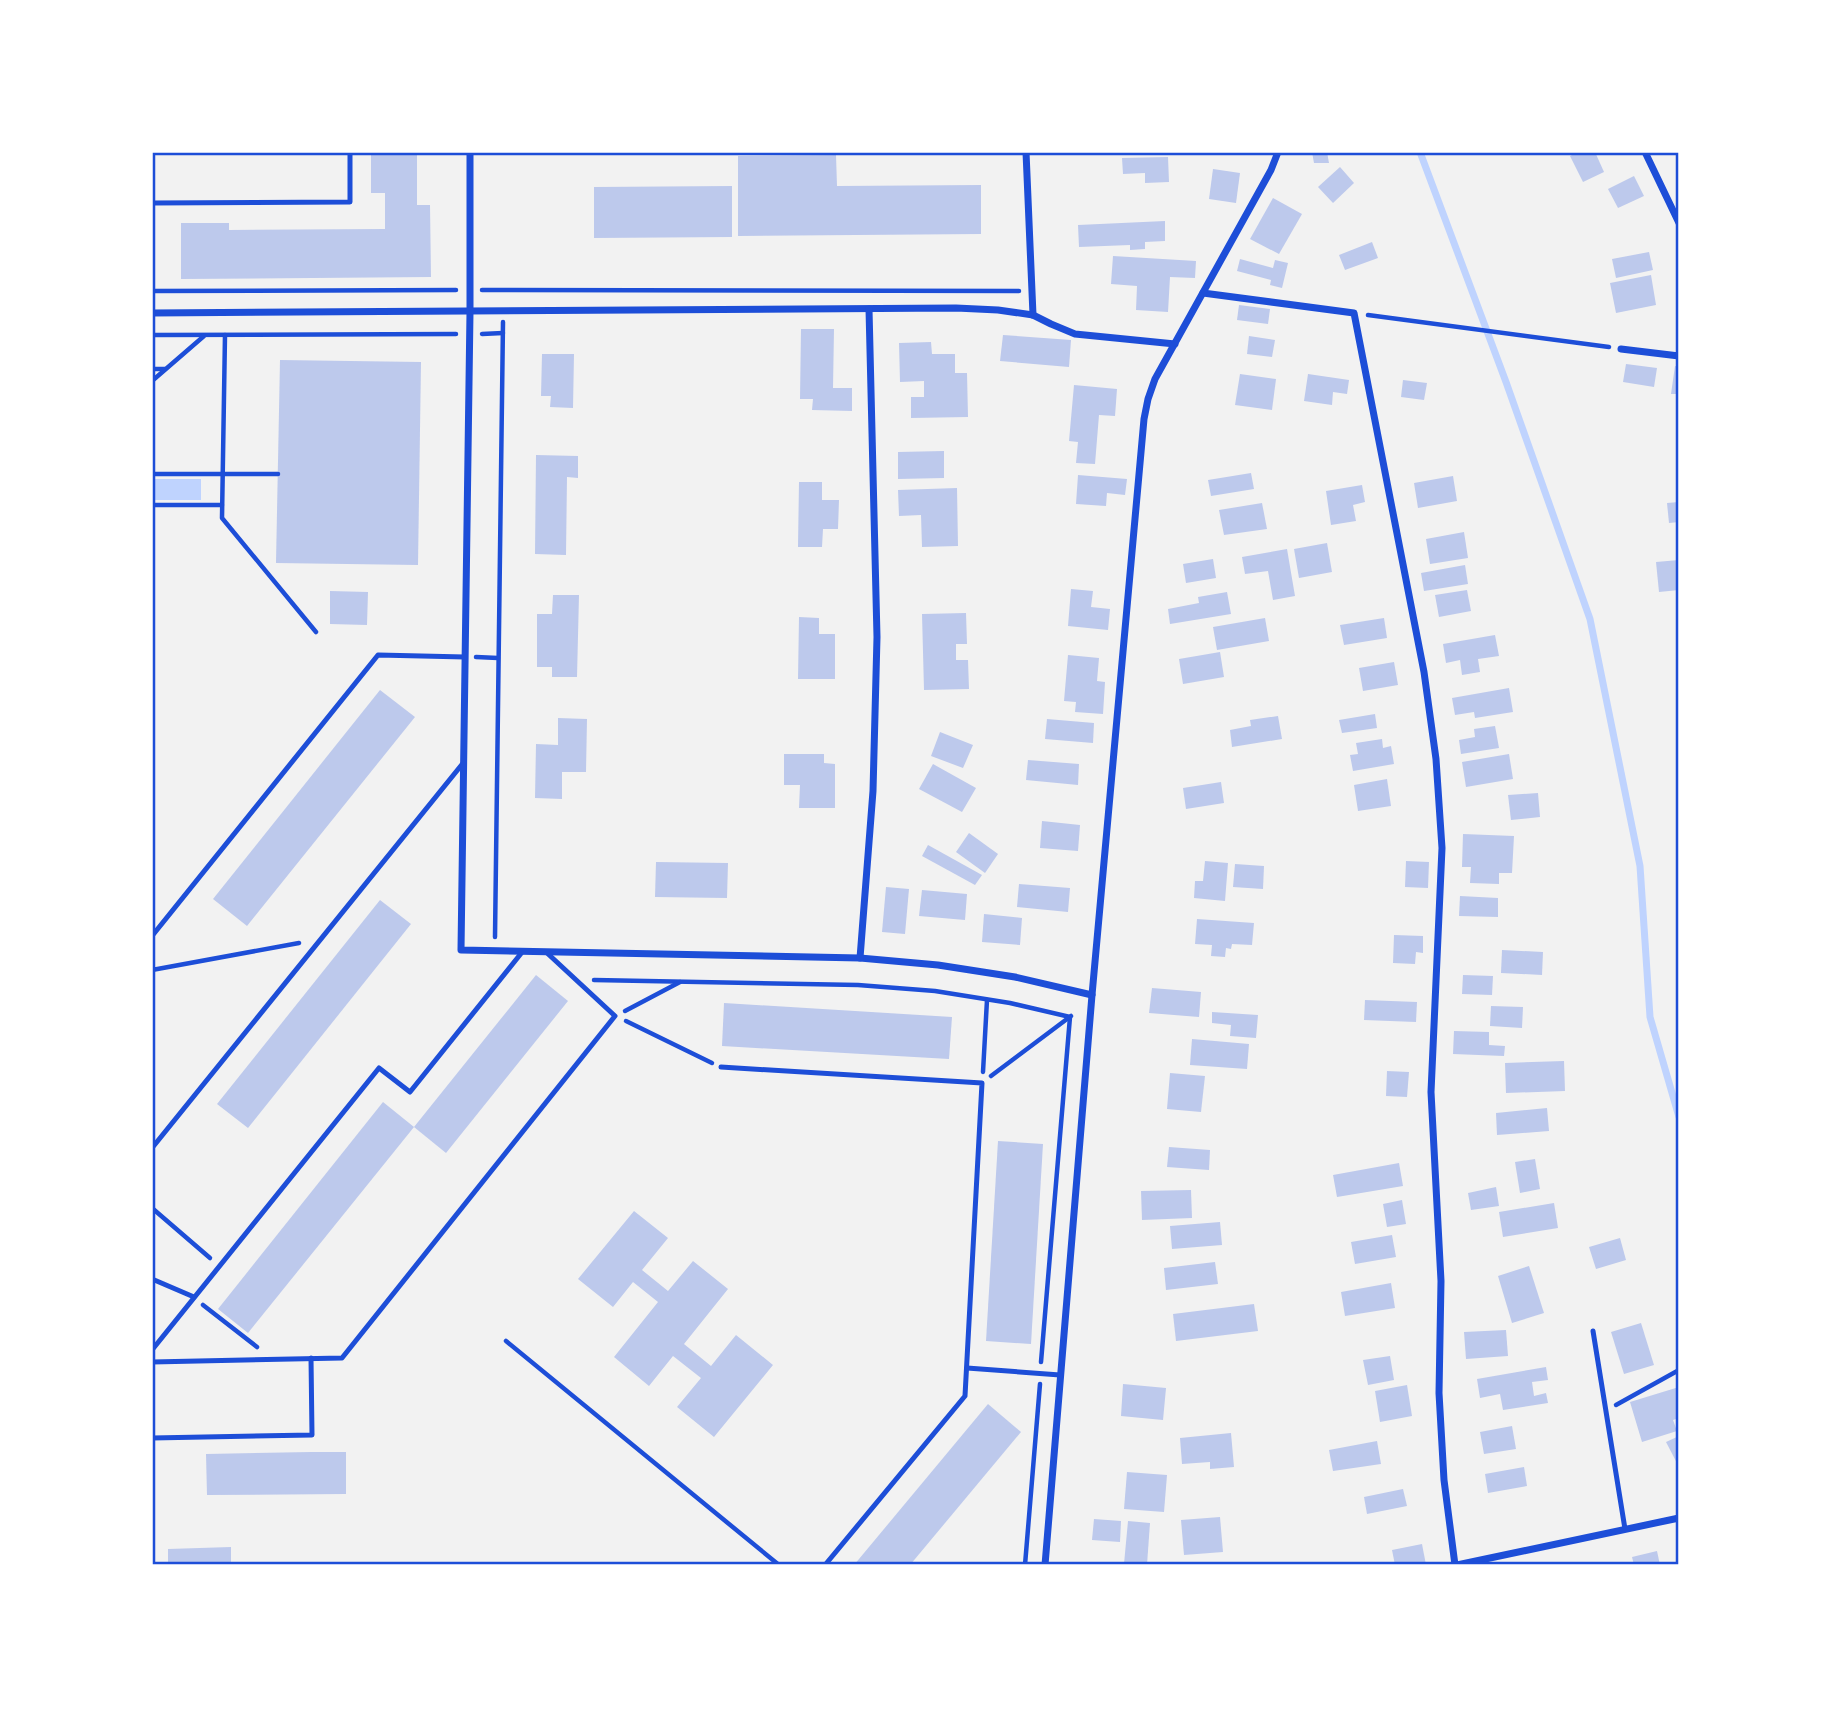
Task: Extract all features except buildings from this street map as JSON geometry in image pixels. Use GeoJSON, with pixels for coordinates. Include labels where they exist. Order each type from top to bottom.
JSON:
{"type":"FeatureCollection","features":[{"type":"Feature","properties":{"kind":"street"},"geometry":{"type":"LineString","coordinates":[[470,152],[461,950],[860,958],[938,965],[1003,975],[1092,995]]}},
{"type":"Feature","properties":{"kind":"street"},"geometry":{"type":"LineString","coordinates":[[1026,152],[1033,315]]}},
{"type":"Feature","properties":{"kind":"street"},"geometry":{"type":"LineString","coordinates":[[1045,1565],[1143,419],[1155,379],[1271,170],[1278,152]]}},
{"type":"Feature","properties":{"kind":"street"},"geometry":{"type":"LineString","coordinates":[[1645,152],[1679,223]]}},
{"type":"Feature","properties":{"kind":"street"},"geometry":{"type":"LineString","coordinates":[[1203,293],[1354,313],[1424,672],[1436,760],[1442,848],[1431,1092],[1441,1281],[1439,1393],[1444,1480],[1456,1565],[1679,1518]]}},
{"type":"Feature","properties":{"kind":"street"},"geometry":{"type":"LineString","coordinates":[[152,313],[956,308],[1033,315],[1075,334],[1175,344]]}},
{"type":"Feature","properties":{"kind":"street"},"geometry":{"type":"LineString","coordinates":[[860,958],[873,791],[877,636],[869,309]]}},
{"type":"Feature","properties":{"kind":"street"},"geometry":{"type":"LineString","coordinates":[[1621,349],[1679,356]]}},
{"type":"Feature","properties":{"kind":"lane"},"geometry":{"type":"LineString","coordinates":[[152,203],[349,202],[350,152]]}},
{"type":"Feature","properties":{"kind":"lane"},"geometry":{"type":"LineString","coordinates":[[152,936],[378,655],[465,657]]}},
{"type":"Feature","properties":{"kind":"lane"},"geometry":{"type":"LineString","coordinates":[[152,1148],[464,762]]}},
{"type":"Feature","properties":{"kind":"lane"},"geometry":{"type":"LineString","coordinates":[[152,1350],[379,1068],[410,1092],[523,951]]}},
{"type":"Feature","properties":{"kind":"lane"},"geometry":{"type":"LineString","coordinates":[[152,1362],[342,1358],[615,1016],[545,952]]}},
{"type":"Feature","properties":{"kind":"lane"},"geometry":{"type":"LineString","coordinates":[[721,1067],[982,1083],[965,1396],[825,1565]]}},
{"type":"Feature","properties":{"kind":"lane"},"geometry":{"type":"LineString","coordinates":[[152,1279],[194,1297]]}},
{"type":"Feature","properties":{"kind":"lane"},"geometry":{"type":"LineString","coordinates":[[1593,1331],[1625,1529]]}},
{"type":"Feature","properties":{"kind":"lane"},"geometry":{"type":"LineString","coordinates":[[152,1438],[312,1435],[311,1358]]}},
{"type":"Feature","properties":{"kind":"lane"},"geometry":{"type":"LineString","coordinates":[[967,1368],[1060,1375]]}},
{"type":"Feature","properties":{"kind":"path"},"geometry":{"type":"LineString","coordinates":[[494,951],[503,290]]}},
{"type":"Feature","properties":{"kind":"path"},"geometry":{"type":"LineString","coordinates":[[152,291],[1033,290]]}},
{"type":"Feature","properties":{"kind":"path"},"geometry":{"type":"LineString","coordinates":[[1354,313],[1621,349]]}},
{"type":"Feature","properties":{"kind":"path"},"geometry":{"type":"LineString","coordinates":[[152,335],[503,334]]}},
{"type":"Feature","properties":{"kind":"path"},"geometry":{"type":"LineString","coordinates":[[152,381],[204,335]]}},
{"type":"Feature","properties":{"kind":"path"},"geometry":{"type":"LineString","coordinates":[[225,335],[222,518],[316,632]]}},
{"type":"Feature","properties":{"kind":"path"},"geometry":{"type":"LineString","coordinates":[[152,369],[166,369]]}},
{"type":"Feature","properties":{"kind":"path"},"geometry":{"type":"LineString","coordinates":[[152,474],[278,474]]}},
{"type":"Feature","properties":{"kind":"path"},"geometry":{"type":"LineString","coordinates":[[152,505],[222,505]]}},
{"type":"Feature","properties":{"kind":"path"},"geometry":{"type":"LineString","coordinates":[[152,970],[321,939]]}},
{"type":"Feature","properties":{"kind":"path"},"geometry":{"type":"LineString","coordinates":[[575,979],[858,985],[935,992],[1010,1003],[1070,1017]]}},
{"type":"Feature","properties":{"kind":"path"},"geometry":{"type":"LineString","coordinates":[[615,1016],[681,981]]}},
{"type":"Feature","properties":{"kind":"path"},"geometry":{"type":"LineString","coordinates":[[982,1083],[1070,1017],[1092,995]]}},
{"type":"Feature","properties":{"kind":"path"},"geometry":{"type":"LineString","coordinates":[[982,1083],[987,1000]]}},
{"type":"Feature","properties":{"kind":"path"},"geometry":{"type":"LineString","coordinates":[[615,1016],[721,1067]]}},
{"type":"Feature","properties":{"kind":"path"},"geometry":{"type":"LineString","coordinates":[[1025,1565],[1070,1017]]}},
{"type":"Feature","properties":{"kind":"path"},"geometry":{"type":"LineString","coordinates":[[152,1208],[219,1266]]}},
{"type":"Feature","properties":{"kind":"path"},"geometry":{"type":"LineString","coordinates":[[194,1297],[272,1359]]}},
{"type":"Feature","properties":{"kind":"path"},"geometry":{"type":"LineString","coordinates":[[506,1341],[779,1565]]}},
{"type":"Feature","properties":{"kind":"path"},"geometry":{"type":"LineString","coordinates":[[1606,1411],[1679,1370]]}},
{"type":"Feature","properties":{"kind":"water"},"geometry":{"type":"Polygon","coordinates":[[[152,479],[201,479],[201,500],[152,500],[152,479]]]}},
{"type":"Feature","properties":{"kind":"waterway"},"geometry":{"type":"LineString","coordinates":[[1420,152],[1506,382],[1590,619],[1640,866],[1650,1017],[1679,1117]]}}]}
